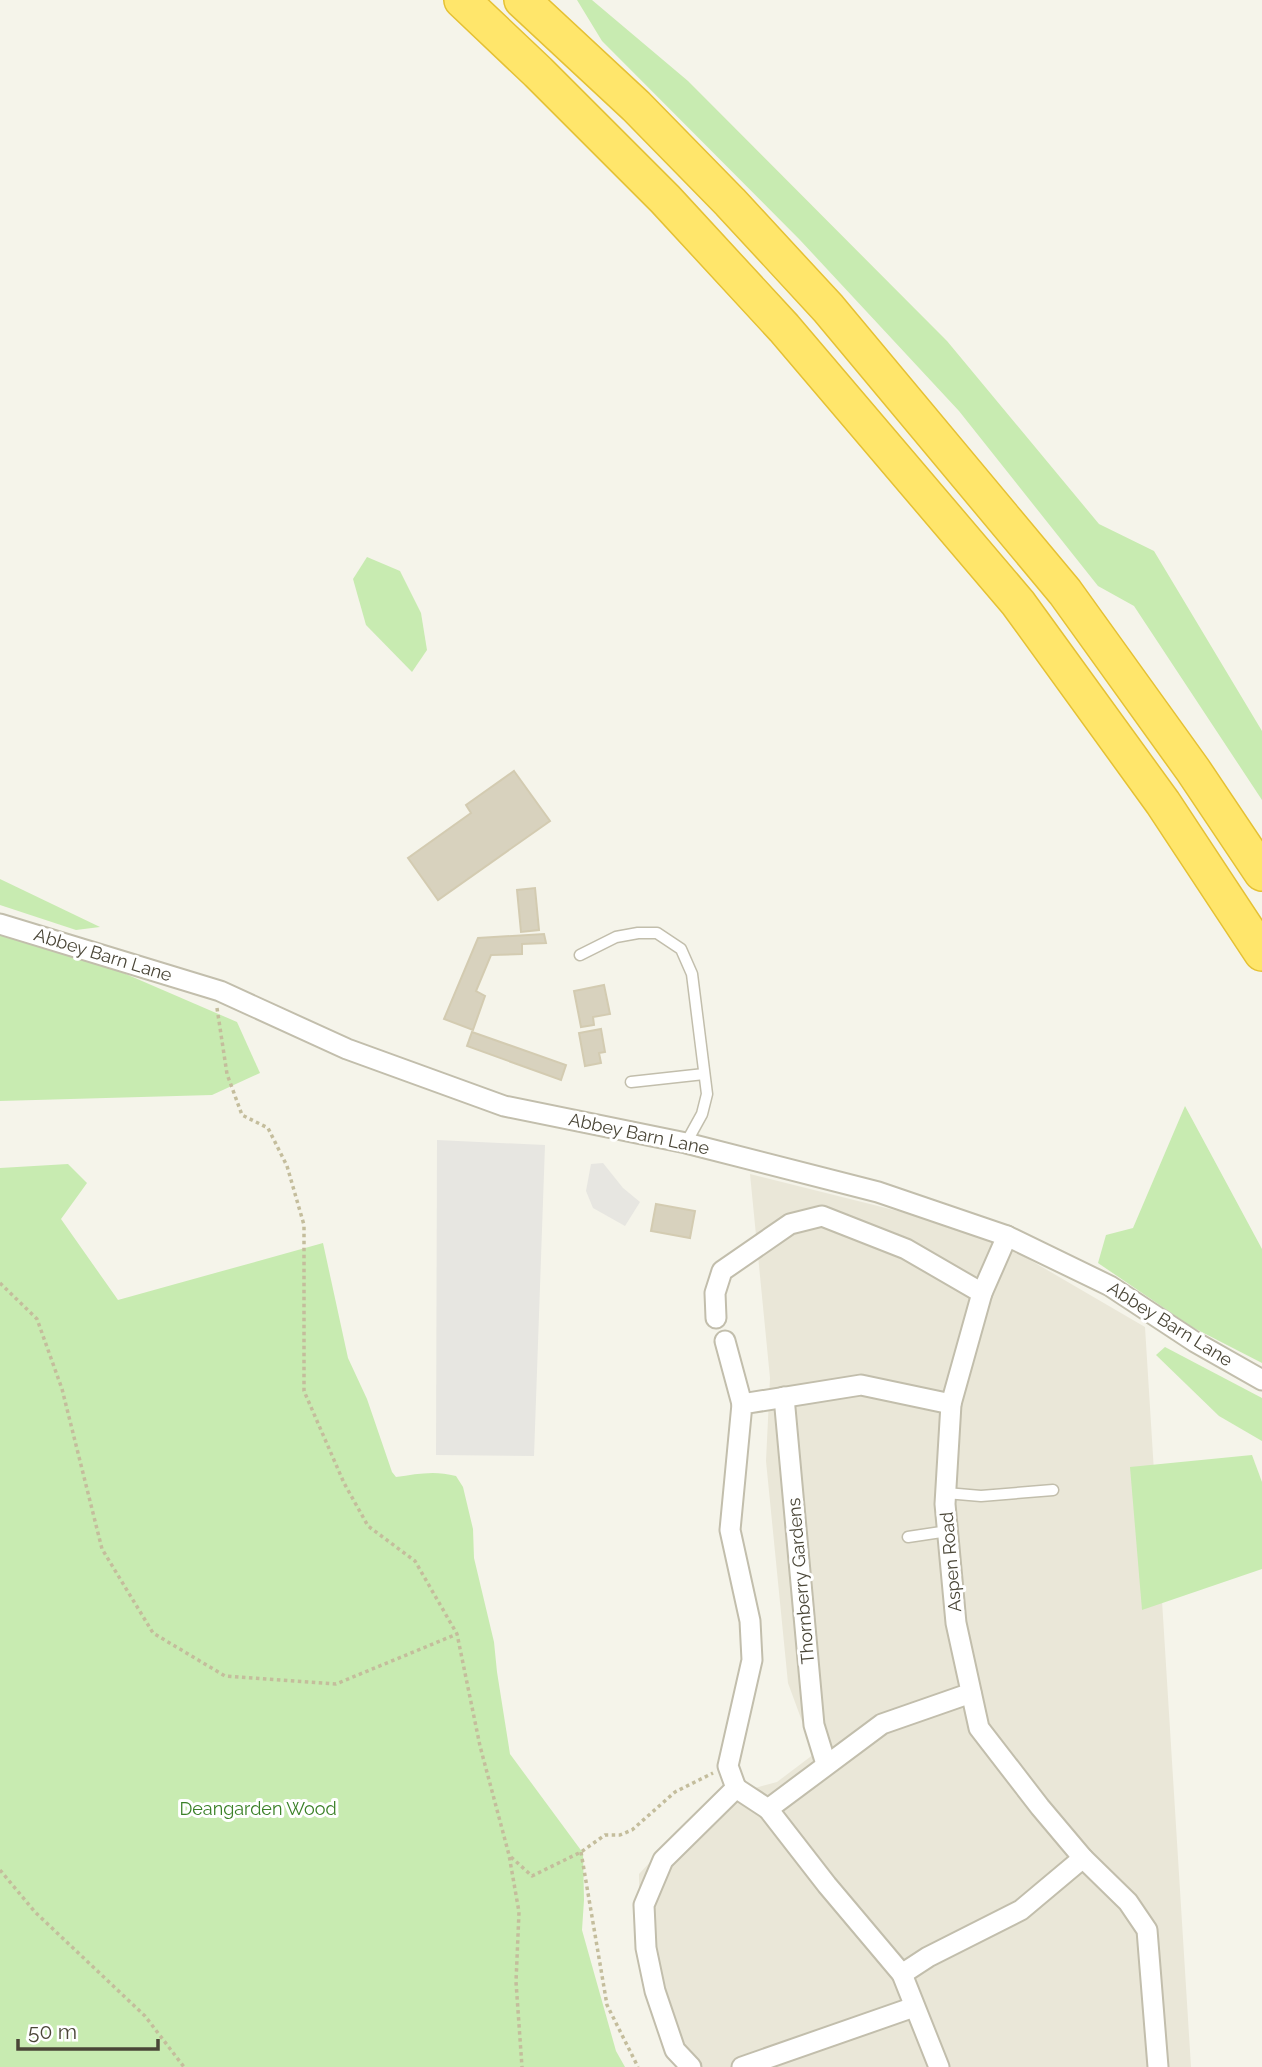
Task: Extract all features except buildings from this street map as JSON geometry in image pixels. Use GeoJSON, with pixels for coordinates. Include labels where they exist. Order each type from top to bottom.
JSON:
{"type":"FeatureCollection","features":[{"type":"Feature","properties":{"kind":"highway"},"geometry":{"type":"LineString","coordinates":[[462,0],[665,199],[784,328],[926,492],[1018,603],[1163,803],[1262,953]]}},
{"type":"Feature","properties":{"kind":"highway"},"geometry":{"type":"LineString","coordinates":[[522,0],[636,106],[828,308],[1065,592],[1193,770],[1262,873]]}},
{"type":"Feature","properties":{"kind":"street","name":"Abbey Barn Lane"},"geometry":{"type":"LineString","coordinates":[[0,924],[220,991],[347,1049],[504,1106],[686,1143],[878,1192],[1007,1236],[1110,1286],[1195,1342],[1262,1380]]}},
{"type":"Feature","properties":{"kind":"street"},"geometry":{"type":"LineString","coordinates":[[716,1318],[715,1293],[722,1271],[790,1224],[822,1216],[906,1249],[982,1293]]}},
{"type":"Feature","properties":{"kind":"street","name":"Aspen Road"},"geometry":{"type":"LineString","coordinates":[[1007,1236],[982,1293],[951,1404],[946,1493],[956,1623],[979,1728],[1040,1807],[1083,1858],[1128,1902],[1147,1930],[1158,2067]]}},
{"type":"Feature","properties":{"kind":"street"},"geometry":{"type":"LineString","coordinates":[[725,1341],[742,1404],[730,1530],[750,1621],[752,1660],[729,1766],[736,1788],[768,1810],[902,1974],[939,2067]]}},
{"type":"Feature","properties":{"kind":"street"},"geometry":{"type":"LineString","coordinates":[[742,1404],[861,1385],[951,1404]]}},
{"type":"Feature","properties":{"kind":"street","name":"Thornberry Gardens"},"geometry":{"type":"LineString","coordinates":[[784,1397],[814,1725],[826,1764]]}},
{"type":"Feature","properties":{"kind":"street"},"geometry":{"type":"LineString","coordinates":[[768,1810],[882,1724],[971,1693]]}},
{"type":"Feature","properties":{"kind":"street"},"geometry":{"type":"LineString","coordinates":[[691,2067],[675,2050],[655,1991],[646,1948],[644,1905],[663,1860],[736,1788]]}},
{"type":"Feature","properties":{"kind":"street"},"geometry":{"type":"LineString","coordinates":[[902,1974],[928,1957],[1021,1910],[1083,1858]]}},
{"type":"Feature","properties":{"kind":"street"},"geometry":{"type":"LineString","coordinates":[[742,2067],[914,2007]]}},
{"type":"Feature","properties":{"kind":"lane"},"geometry":{"type":"LineString","coordinates":[[580,955],[616,937],[638,933],[657,933],[681,949],[692,974],[706,1094],[702,1114],[686,1143]]}},
{"type":"Feature","properties":{"kind":"lane"},"geometry":{"type":"LineString","coordinates":[[631,1082],[704,1074]]}},
{"type":"Feature","properties":{"kind":"lane"},"geometry":{"type":"LineString","coordinates":[[946,1493],[981,1496],[1053,1490]]}},
{"type":"Feature","properties":{"kind":"lane"},"geometry":{"type":"LineString","coordinates":[[908,1537],[948,1531]]}},
{"type":"Feature","properties":{"kind":"path"},"geometry":{"type":"LineString","coordinates":[[220,991],[216,1010],[227,1074],[242,1115],[268,1128],[287,1166],[304,1225],[304,1391],[344,1483],[368,1526],[415,1561],[457,1634],[480,1746],[509,1855],[519,1912],[516,1982],[522,2067]]}},
{"type":"Feature","properties":{"kind":"path"},"geometry":{"type":"LineString","coordinates":[[0,1283],[37,1319],[62,1390],[102,1549],[153,1633],[225,1676],[336,1685],[457,1634]]}},
{"type":"Feature","properties":{"kind":"path"},"geometry":{"type":"LineString","coordinates":[[509,1855],[532,1876],[581,1852],[605,1835],[620,1835],[632,1830],[675,1792],[729,1766]]}},
{"type":"Feature","properties":{"kind":"path"},"geometry":{"type":"LineString","coordinates":[[581,1852],[607,2005],[639,2067]]}},
{"type":"Feature","properties":{"kind":"path"},"geometry":{"type":"LineString","coordinates":[[0,1870],[35,1912],[145,2016],[184,2067]]}},
{"type":"Feature","properties":{"kind":"shaded area"},"geometry":{"type":"Polygon","coordinates":[[[437,1140],[545,1145],[534,1456],[436,1455],[437,1140]]]}},
{"type":"Feature","properties":{"kind":"shaded area"},"geometry":{"type":"Polygon","coordinates":[[[603,1163],[623,1188],[640,1202],[625,1226],[593,1208],[586,1191],[591,1164],[603,1163]]]}},
{"type":"Feature","properties":{"kind":"shaded area"},"geometry":{"type":"Polygon","coordinates":[[[750,1174],[982,1232],[1145,1327],[1191,2067],[685,2067],[640,1975],[639,1874],[707,1801],[777,1782],[814,1754],[788,1683],[766,1461],[770,1378],[750,1174]]]}},
{"type":"Feature","properties":{"kind":"green space"},"geometry":{"type":"Polygon","coordinates":[[[577,0],[592,0],[688,81],[947,341],[1099,524],[1154,551],[1262,731],[1262,800],[1134,606],[1098,586],[959,411],[800,240],[602,41],[577,0]]]}},
{"type":"Feature","properties":{"kind":"green space"},"geometry":{"type":"Polygon","coordinates":[[[367,557],[400,571],[421,613],[427,650],[412,672],[366,625],[353,579],[367,557]]]}},
{"type":"Feature","properties":{"kind":"green space"},"geometry":{"type":"Polygon","coordinates":[[[0,879],[100,927],[76,930],[0,905],[0,879]]]}},
{"type":"Feature","properties":{"kind":"green space"},"geometry":{"type":"Polygon","coordinates":[[[0,925],[47,940],[237,1022],[260,1073],[212,1095],[0,1101],[0,925]]]}},
{"type":"Feature","properties":{"kind":"green space"},"geometry":{"type":"Polygon","coordinates":[[[1185,1106],[1262,1249],[1262,1363],[1192,1327],[1098,1263],[1106,1235],[1133,1228],[1185,1106]]]}},
{"type":"Feature","properties":{"kind":"green space","name":"Deangarden Wood"},"geometry":{"type":"Polygon","coordinates":[[[68,1164],[87,1183],[61,1219],[118,1300],[323,1243],[348,1358],[367,1399],[392,1472],[396,1477],[426,1473],[448,1474],[456,1476],[463,1487],[473,1529],[474,1558],[494,1642],[510,1754],[583,1853],[582,1930],[616,2051],[625,2067],[0,2067],[0,1168],[68,1164]]]}},
{"type":"Feature","properties":{"kind":"green space"},"geometry":{"type":"Polygon","coordinates":[[[1165,1347],[1262,1398],[1262,1441],[1219,1416],[1156,1355],[1165,1347]]]}},
{"type":"Feature","properties":{"kind":"green space"},"geometry":{"type":"Polygon","coordinates":[[[1252,1455],[1262,1482],[1262,1569],[1142,1610],[1130,1467],[1252,1455]]]}}]}
